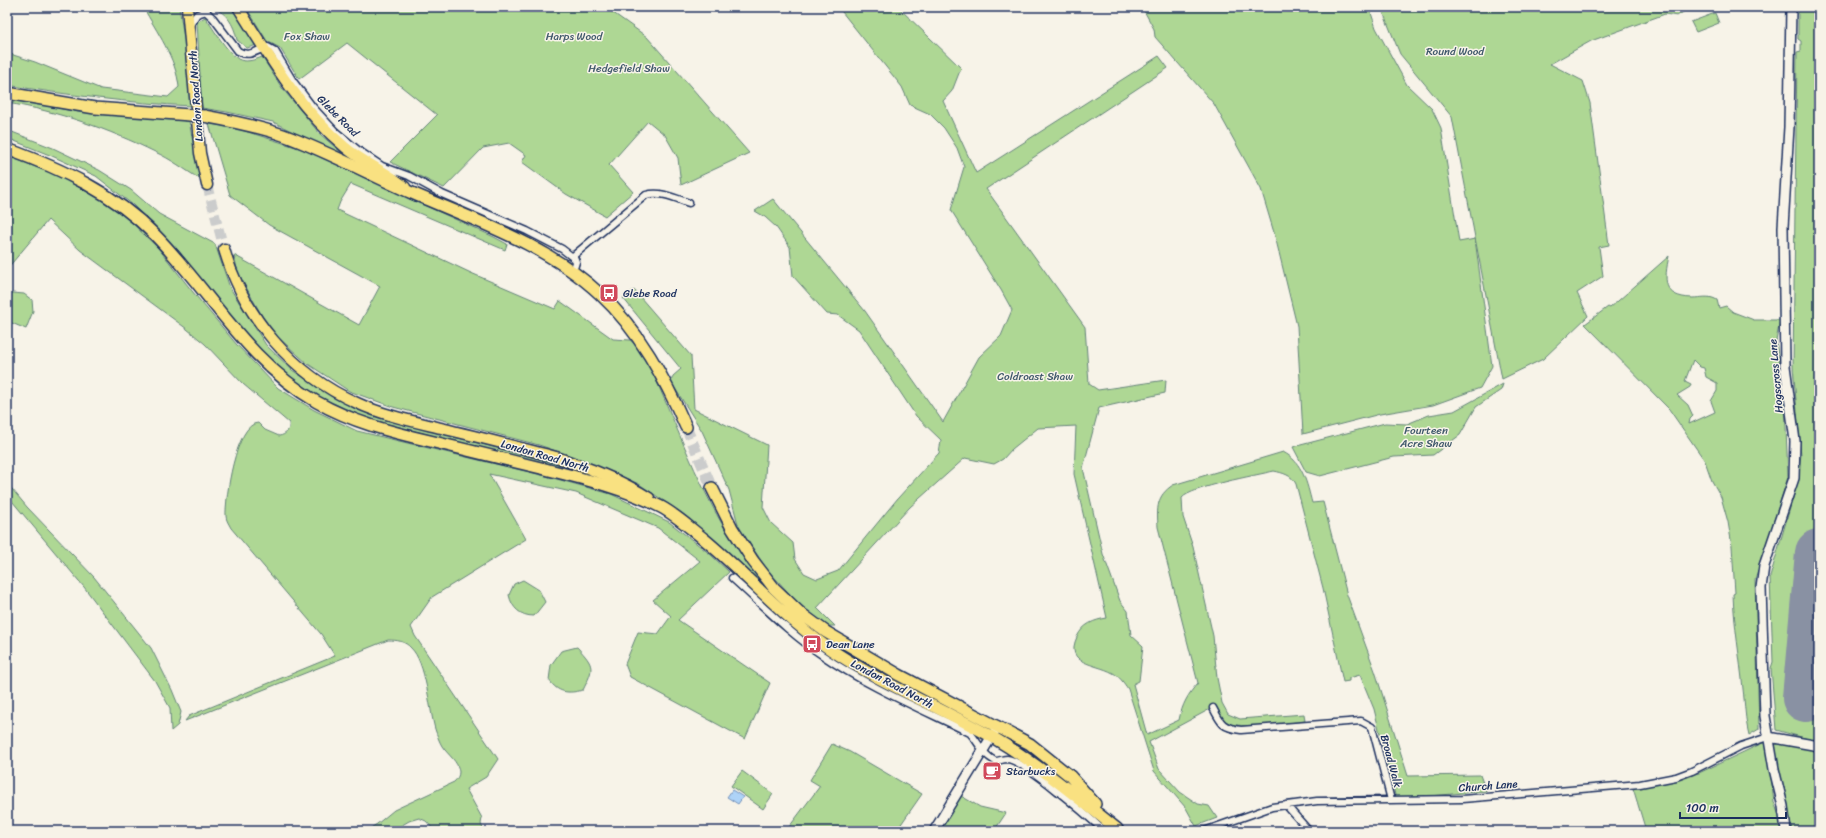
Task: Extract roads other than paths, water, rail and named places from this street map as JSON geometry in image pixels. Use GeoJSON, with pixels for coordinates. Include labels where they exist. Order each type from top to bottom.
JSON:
{"type":"FeatureCollection","features":[{"type":"Feature","properties":{"kind":"highway"},"geometry":{"type":"LineString","coordinates":[[7,93],[95,108],[204,116],[232,121],[283,135],[309,145],[522,242],[573,272],[600,294],[627,323],[657,368],[686,427]]}},
{"type":"Feature","properties":{"kind":"highway"},"geometry":{"type":"LineString","coordinates":[[7,149],[81,180],[103,193],[128,211],[169,250],[232,328],[257,356],[285,381],[316,401],[350,418],[385,430],[571,475],[631,495],[663,508]]}},
{"type":"Feature","properties":{"kind":"highway","name":"London Road North"},"geometry":{"type":"LineString","coordinates":[[712,488],[732,528],[753,561],[774,588],[799,612],[826,632],[899,675],[1030,744],[1064,771],[1118,830]]}},
{"type":"Feature","properties":{"kind":"highway","name":"London Road North"},"geometry":{"type":"LineString","coordinates":[[663,508],[712,546],[782,610],[821,643],[866,671],[991,736],[1118,830]]}},
{"type":"Feature","properties":{"kind":"main road","name":"London Road North"},"geometry":{"type":"LineString","coordinates":[[187,7],[190,25],[200,153],[207,185]]}},
{"type":"Feature","properties":{"kind":"main road"},"geometry":{"type":"LineString","coordinates":[[238,7],[297,97],[327,131],[355,156],[399,182],[412,193]]}},
{"type":"Feature","properties":{"kind":"main road","name":"London Road North"},"geometry":{"type":"LineString","coordinates":[[224,249],[236,283],[252,313],[263,329],[298,366],[326,386],[356,402],[389,415],[535,451],[583,466],[638,490],[663,508]]}},
{"type":"Feature","properties":{"kind":"street","name":"Hogscross Lane"},"geometry":{"type":"LineString","coordinates":[[1786,831],[1783,806],[1774,769],[1765,716],[1761,588],[1764,566],[1794,478],[1795,441],[1785,366],[1783,227],[1789,127],[1788,76],[1791,7]]}},
{"type":"Feature","properties":{"kind":"street"},"geometry":{"type":"LineString","coordinates":[[190,25],[197,14],[204,9],[238,51],[248,54],[264,48]]}},
{"type":"Feature","properties":{"kind":"street","name":"Glebe Road"},"geometry":{"type":"LineString","coordinates":[[264,48],[268,47],[275,51],[312,106],[336,131],[364,154],[382,166],[409,176],[442,194],[527,231],[573,256]]}},
{"type":"Feature","properties":{"kind":"street"},"geometry":{"type":"LineString","coordinates":[[573,272],[576,262],[573,256],[646,195],[653,193],[689,203]]}},
{"type":"Feature","properties":{"kind":"street","name":"London Road North"},"geometry":{"type":"LineString","coordinates":[[732,578],[796,635],[822,655],[859,678],[970,733],[979,742],[982,752]]}},
{"type":"Feature","properties":{"kind":"street","name":"Broad Walk"},"geometry":{"type":"LineString","coordinates":[[1213,708],[1221,723],[1229,729],[1242,730],[1361,721],[1372,727],[1390,800]]}},
{"type":"Feature","properties":{"kind":"street","name":"London Road North"},"geometry":{"type":"LineString","coordinates":[[965,722],[970,733]]}},
{"type":"Feature","properties":{"kind":"street"},"geometry":{"type":"LineString","coordinates":[[934,831],[998,726]]}},
{"type":"Feature","properties":{"kind":"street"},"geometry":{"type":"LineString","coordinates":[[1768,737],[1819,746]]}},
{"type":"Feature","properties":{"kind":"street","name":"Church Lane"},"geometry":{"type":"LineString","coordinates":[[1204,831],[1272,807],[1317,801],[1462,799],[1640,784],[1676,777],[1692,771],[1741,746],[1768,737]]}},
{"type":"Feature","properties":{"kind":"street"},"geometry":{"type":"LineString","coordinates":[[982,752],[995,761],[1007,759],[1042,775],[1104,831]]}},
{"type":"Feature","properties":{"kind":"street"},"geometry":{"type":"LineString","coordinates":[[1286,805],[1309,831]]}},
{"type":"Feature","properties":{"kind":"water"},"geometry":{"type":"Polygon","coordinates":[[[732,790],[743,797],[738,804],[727,797],[732,790]]]}},
{"type":"Feature","properties":{"kind":"tunnel"},"geometry":{"type":"LineString","coordinates":[[207,185],[224,249]]}},
{"type":"Feature","properties":{"kind":"tunnel"},"geometry":{"type":"LineString","coordinates":[[686,427],[712,488]]}},
{"type":"Feature","properties":{"kind":"place","name":"Glebe Road"},"geometry":{"type":"Point","coordinates":[609,293]}},
{"type":"Feature","properties":{"kind":"place","name":"Dean Lane"},"geometry":{"type":"Point","coordinates":[812,644]}},
{"type":"Feature","properties":{"kind":"place","name":"Starbucks"},"geometry":{"type":"Point","coordinates":[992,771]}},
{"type":"Feature","properties":{"kind":"park label","name":"Fox Shaw"},"geometry":{"type":"Point","coordinates":[307,36]}},
{"type":"Feature","properties":{"kind":"park label","name":"Harps Wood"},"geometry":{"type":"Point","coordinates":[574,36]}},
{"type":"Feature","properties":{"kind":"park label","name":"Round Wood"},"geometry":{"type":"Point","coordinates":[1455,51]}},
{"type":"Feature","properties":{"kind":"park label","name":"Hedgefield Shaw"},"geometry":{"type":"Point","coordinates":[629,68]}},
{"type":"Feature","properties":{"kind":"park label","name":"Coldroast Shaw"},"geometry":{"type":"Point","coordinates":[1035,376]}},
{"type":"Feature","properties":{"kind":"park label","name":"Fourteen Acre Shaw"},"geometry":{"type":"Point","coordinates":[1426,436]}}]}
